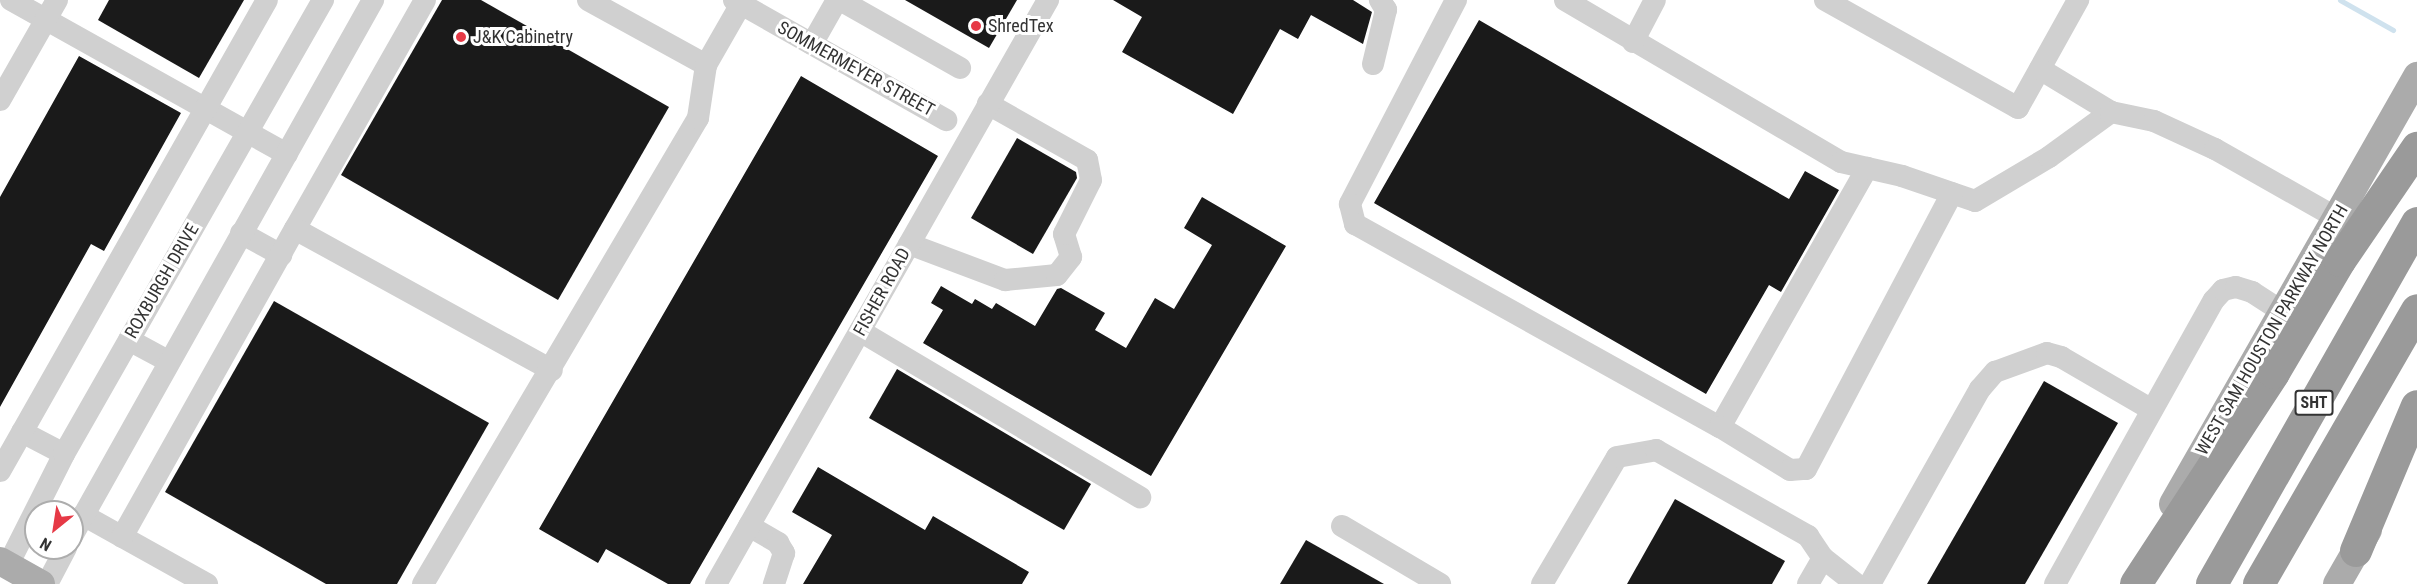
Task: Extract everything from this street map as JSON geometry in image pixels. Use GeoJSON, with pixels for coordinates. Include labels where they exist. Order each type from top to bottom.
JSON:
{"type":"FeatureCollection","features":[{"type":"Feature","properties":{"kind":"highway"},"geometry":{"type":"LineString","coordinates":[[2136,584],[2268,383],[2340,261],[2417,148]]}},
{"type":"Feature","properties":{"kind":"highway","name":"SHT"},"geometry":{"type":"LineString","coordinates":[[2212,584],[2417,222]]}},
{"type":"Feature","properties":{"kind":"highway","name":"SHT"},"geometry":{"type":"LineString","coordinates":[[2259,584],[2417,310]]}},
{"type":"Feature","properties":{"kind":"highway"},"geometry":{"type":"LineString","coordinates":[[2356,550],[2417,406]]}},
{"type":"Feature","properties":{"kind":"main road","name":"WEST SAM HOUSTON PARKWAY NORTH"},"geometry":{"type":"LineString","coordinates":[[2128,584],[2281,311],[2417,76]]}},
{"type":"Feature","properties":{"kind":"main road"},"geometry":{"type":"LineString","coordinates":[[2337,584],[2417,445]]}},
{"type":"Feature","properties":{"kind":"main road"},"geometry":{"type":"LineString","coordinates":[[4,563],[41,584]]}},
{"type":"Feature","properties":{"kind":"street"},"geometry":{"type":"LineString","coordinates":[[0,4],[6,0]]}},
{"type":"Feature","properties":{"kind":"street"},"geometry":{"type":"LineString","coordinates":[[11,0],[51,10],[205,110],[287,154]]}},
{"type":"Feature","properties":{"kind":"street"},"geometry":{"type":"LineString","coordinates":[[0,471],[267,0]]}},
{"type":"Feature","properties":{"kind":"street","name":"ROXBURGH DRIVE"},"geometry":{"type":"LineString","coordinates":[[4,563],[323,0]]}},
{"type":"Feature","properties":{"kind":"street"},"geometry":{"type":"LineString","coordinates":[[84,513],[240,233],[374,0]]}},
{"type":"Feature","properties":{"kind":"street"},"geometry":{"type":"LineString","coordinates":[[122,537],[425,0]]}},
{"type":"Feature","properties":{"kind":"street"},"geometry":{"type":"LineString","coordinates":[[588,0],[706,65]]}},
{"type":"Feature","properties":{"kind":"street"},"geometry":{"type":"LineString","coordinates":[[812,44],[838,0],[960,68]]}},
{"type":"Feature","properties":{"kind":"street","name":"FISHER ROAD"},"geometry":{"type":"LineString","coordinates":[[716,584],[1048,0]]}},
{"type":"Feature","properties":{"kind":"street"},"geometry":{"type":"LineString","coordinates":[[1373,64],[1386,10],[1380,0]]}},
{"type":"Feature","properties":{"kind":"street"},"geometry":{"type":"LineString","coordinates":[[1456,0],[1350,204],[1355,224],[1720,427],[1790,470],[1806,469],[1952,193]]}},
{"type":"Feature","properties":{"kind":"street"},"geometry":{"type":"LineString","coordinates":[[1566,0],[1841,162],[1976,201],[2049,157],[2111,112]]}},
{"type":"Feature","properties":{"kind":"street"},"geometry":{"type":"LineString","coordinates":[[1634,42],[1655,0]]}},
{"type":"Feature","properties":{"kind":"street"},"geometry":{"type":"LineString","coordinates":[[1825,0],[2018,108],[2078,0]]}},
{"type":"Feature","properties":{"kind":"street"},"geometry":{"type":"LineString","coordinates":[[423,584],[552,369],[698,118],[706,65],[737,2]]}},
{"type":"Feature","properties":{"kind":"street","name":"SOMMERMEYER STREET"},"geometry":{"type":"LineString","coordinates":[[737,2],[946,120]]}},
{"type":"Feature","properties":{"kind":"street"},"geometry":{"type":"LineString","coordinates":[[0,100],[51,10]]}},
{"type":"Feature","properties":{"kind":"street"},"geometry":{"type":"LineString","coordinates":[[2040,69],[2111,112],[2154,121],[2215,148],[2335,217]]}},
{"type":"Feature","properties":{"kind":"street"},"geometry":{"type":"LineString","coordinates":[[909,244],[1005,280],[1057,275],[1071,258],[1064,234],[1091,180],[1087,160],[988,104]]}},
{"type":"Feature","properties":{"kind":"street"},"geometry":{"type":"LineString","coordinates":[[1720,427],[1867,168]]}},
{"type":"Feature","properties":{"kind":"street"},"geometry":{"type":"LineString","coordinates":[[295,229],[552,369]]}},
{"type":"Feature","properties":{"kind":"street"},"geometry":{"type":"LineString","coordinates":[[240,233],[281,255]]}},
{"type":"Feature","properties":{"kind":"street"},"geometry":{"type":"LineString","coordinates":[[2055,584],[2152,410],[2223,290],[2236,287],[2252,292],[2281,311]]}},
{"type":"Feature","properties":{"kind":"street"},"geometry":{"type":"LineString","coordinates":[[860,330],[1140,497]]}},
{"type":"Feature","properties":{"kind":"street"},"geometry":{"type":"LineString","coordinates":[[129,340],[168,361]]}},
{"type":"Feature","properties":{"kind":"street"},"geometry":{"type":"LineString","coordinates":[[1870,584],[1980,389],[1995,372],[2047,353],[2061,357],[2152,410]]}},
{"type":"Feature","properties":{"kind":"street"},"geometry":{"type":"LineString","coordinates":[[22,432],[64,454]]}},
{"type":"Feature","properties":{"kind":"street"},"geometry":{"type":"LineString","coordinates":[[1542,584],[1617,457],[1656,450],[1808,536],[1823,558],[1856,584]]}},
{"type":"Feature","properties":{"kind":"street"},"geometry":{"type":"LineString","coordinates":[[84,516],[207,584]]}},
{"type":"Feature","properties":{"kind":"street"},"geometry":{"type":"LineString","coordinates":[[749,526],[778,543],[784,553],[774,584]]}},
{"type":"Feature","properties":{"kind":"street"},"geometry":{"type":"LineString","coordinates":[[1342,526],[1440,584]]}},
{"type":"Feature","properties":{"kind":"street"},"geometry":{"type":"LineString","coordinates":[[1808,584],[1823,558]]}},
{"type":"Feature","properties":{"kind":"street"},"geometry":{"type":"LineString","coordinates":[[47,584],[60,560]]}},
{"type":"Feature","properties":{"kind":"building"},"geometry":{"type":"Polygon","coordinates":[[[109,0],[244,0],[199,78],[98,20],[109,0]]]}},
{"type":"Feature","properties":{"kind":"building"},"geometry":{"type":"Polygon","coordinates":[[[442,0],[481,0],[669,107],[558,300],[341,175],[442,0]]]}},
{"type":"Feature","properties":{"kind":"building","name":"ShredTex"},"geometry":{"type":"Polygon","coordinates":[[[905,0],[1017,0],[989,48],[905,0]]]}},
{"type":"Feature","properties":{"kind":"building"},"geometry":{"type":"Polygon","coordinates":[[[1113,0],[1353,0],[1372,12],[1363,44],[1311,15],[1298,39],[1280,29],[1233,114],[1122,52],[1142,17],[1113,0]]]}},
{"type":"Feature","properties":{"kind":"building"},"geometry":{"type":"Polygon","coordinates":[[[1479,20],[1789,199],[1805,171],[1839,190],[1781,292],[1769,285],[1706,394],[1374,203],[1479,20]]]}},
{"type":"Feature","properties":{"kind":"building"},"geometry":{"type":"Polygon","coordinates":[[[79,56],[181,113],[104,251],[91,244],[0,407],[0,197],[79,56]]]}},
{"type":"Feature","properties":{"kind":"building"},"geometry":{"type":"Polygon","coordinates":[[[801,76],[938,156],[690,584],[668,584],[606,549],[598,563],[539,529],[801,76]]]}},
{"type":"Feature","properties":{"kind":"building"},"geometry":{"type":"Polygon","coordinates":[[[1017,138],[1076,172],[1077,178],[1033,254],[971,218],[1017,138]]]}},
{"type":"Feature","properties":{"kind":"building"},"geometry":{"type":"Polygon","coordinates":[[[1202,197],[1286,246],[1151,476],[923,343],[943,310],[931,303],[941,286],[972,304],[975,299],[992,309],[996,303],[1035,326],[1057,289],[1061,288],[1105,313],[1095,330],[1126,348],[1155,298],[1174,309],[1212,245],[1184,228],[1202,197]]]}},
{"type":"Feature","properties":{"kind":"building"},"geometry":{"type":"Polygon","coordinates":[[[274,301],[489,423],[397,584],[326,584],[165,492],[274,301]]]}},
{"type":"Feature","properties":{"kind":"building"},"geometry":{"type":"Polygon","coordinates":[[[897,369],[1091,484],[1064,530],[869,418],[897,369]]]}},
{"type":"Feature","properties":{"kind":"building"},"geometry":{"type":"Polygon","coordinates":[[[2044,381],[2118,423],[2025,584],[1927,584],[2044,381]]]}},
{"type":"Feature","properties":{"kind":"building"},"geometry":{"type":"Polygon","coordinates":[[[818,467],[925,530],[933,516],[1029,572],[1022,584],[803,584],[832,535],[792,512],[818,467]]]}},
{"type":"Feature","properties":{"kind":"building"},"geometry":{"type":"Polygon","coordinates":[[[1675,499],[1785,561],[1772,584],[1627,584],[1675,499]]]}},
{"type":"Feature","properties":{"kind":"building"},"geometry":{"type":"Polygon","coordinates":[[[1306,540],[1384,584],[1280,584],[1306,540]]]}},
{"type":"Feature","properties":{"kind":"waterway"},"geometry":{"type":"LineString","coordinates":[[2340,0],[2393,30]]}},
{"type":"Feature","properties":{"kind":"place","name":"ShredTex"},"geometry":{"type":"Point","coordinates":[976,26]}},
{"type":"Feature","properties":{"kind":"place","name":"J&K Cabinetry"},"geometry":{"type":"Point","coordinates":[461,37]}}]}
